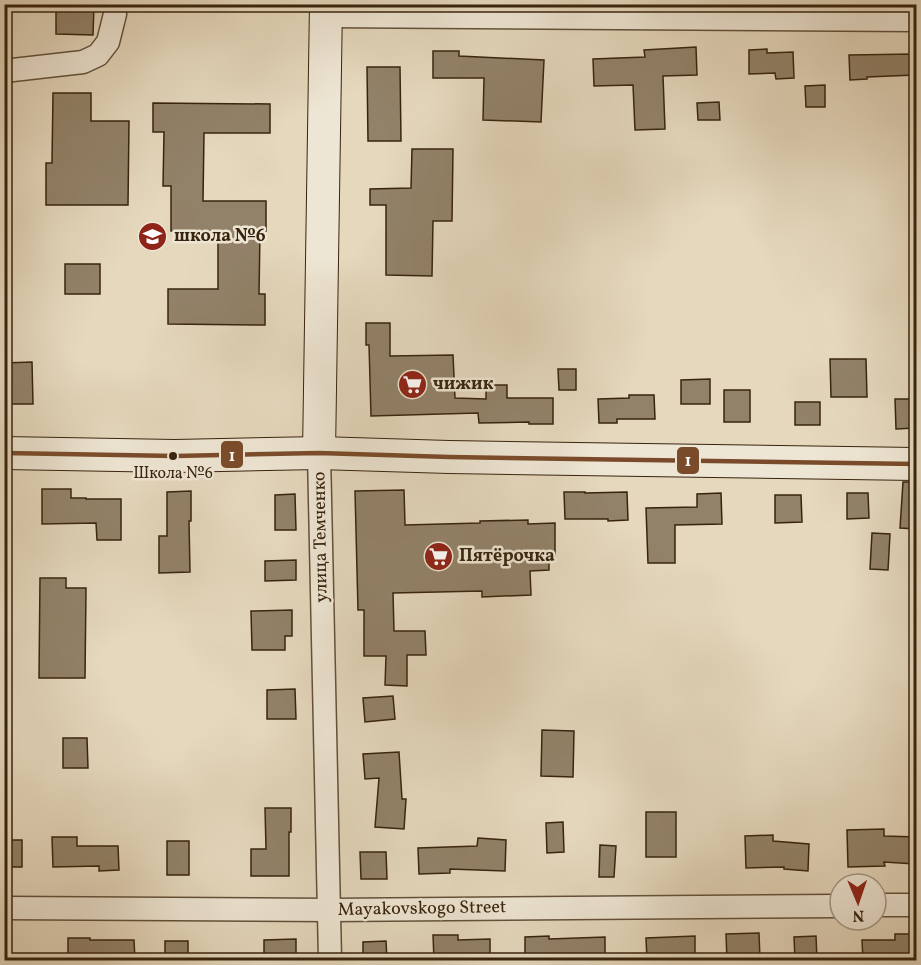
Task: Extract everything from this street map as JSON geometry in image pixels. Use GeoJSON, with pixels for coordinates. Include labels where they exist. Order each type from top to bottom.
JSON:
{"type":"FeatureCollection","features":[{"type":"Feature","properties":{"kind":"main road","name":"улица Темченко"},"geometry":{"type":"LineString","coordinates":[[319,453],[326,10]]}},
{"type":"Feature","properties":{"kind":"main road"},"geometry":{"type":"LineString","coordinates":[[4,453],[175,456],[319,453],[916,464]]}},
{"type":"Feature","properties":{"kind":"street"},"geometry":{"type":"LineString","coordinates":[[4,71],[83,62],[98,55],[108,42],[116,4]]}},
{"type":"Feature","properties":{"kind":"street"},"geometry":{"type":"LineString","coordinates":[[326,10],[916,20]]}},
{"type":"Feature","properties":{"kind":"street","name":"улица Темченко"},"geometry":{"type":"LineString","coordinates":[[319,453],[330,960]]}},
{"type":"Feature","properties":{"kind":"street"},"geometry":{"type":"LineString","coordinates":[[888,905],[916,905]]}},
{"type":"Feature","properties":{"kind":"street","name":"Mayakovskogo Street"},"geometry":{"type":"LineString","coordinates":[[4,908],[330,910],[828,906]]}},
{"type":"Feature","properties":{"kind":"building"},"geometry":{"type":"Polygon","coordinates":[[[56,5],[94,5],[93,35],[56,34],[56,5]]]}},
{"type":"Feature","properties":{"kind":"building"},"geometry":{"type":"Polygon","coordinates":[[[696,47],[697,75],[663,76],[665,129],[635,130],[633,85],[594,86],[593,59],[645,57],[644,50],[696,47]]]}},
{"type":"Feature","properties":{"kind":"building"},"geometry":{"type":"Polygon","coordinates":[[[767,49],[767,53],[793,52],[794,78],[776,79],[775,73],[749,74],[749,50],[767,49]]]}},
{"type":"Feature","properties":{"kind":"building"},"geometry":{"type":"Polygon","coordinates":[[[433,51],[459,51],[459,56],[544,60],[541,122],[483,120],[484,78],[433,78],[433,51]]]}},
{"type":"Feature","properties":{"kind":"building"},"geometry":{"type":"Polygon","coordinates":[[[914,54],[914,75],[850,80],[849,55],[914,54]]]}},
{"type":"Feature","properties":{"kind":"building"},"geometry":{"type":"Polygon","coordinates":[[[367,67],[400,67],[401,141],[368,141],[367,67]]]}},
{"type":"Feature","properties":{"kind":"building"},"geometry":{"type":"Polygon","coordinates":[[[825,85],[825,107],[806,107],[805,86],[825,85]]]}},
{"type":"Feature","properties":{"kind":"building"},"geometry":{"type":"Polygon","coordinates":[[[53,93],[91,93],[91,121],[129,121],[128,205],[46,205],[46,163],[52,163],[53,93]]]}},
{"type":"Feature","properties":{"kind":"building"},"geometry":{"type":"Polygon","coordinates":[[[719,102],[720,120],[698,120],[697,103],[719,102]]]}},
{"type":"Feature","properties":{"kind":"building"},"geometry":{"type":"Polygon","coordinates":[[[153,103],[270,104],[270,133],[204,133],[203,201],[266,201],[266,231],[260,231],[259,294],[265,294],[265,325],[168,324],[168,289],[218,289],[218,231],[171,231],[171,186],[163,186],[164,132],[153,132],[153,103]]]}},
{"type":"Feature","properties":{"kind":"building"},"geometry":{"type":"Polygon","coordinates":[[[412,149],[453,149],[452,221],[433,221],[432,276],[386,275],[386,205],[370,205],[370,189],[411,188],[412,149]]]}},
{"type":"Feature","properties":{"kind":"building"},"geometry":{"type":"Polygon","coordinates":[[[65,264],[100,264],[100,294],[65,294],[65,264]]]}},
{"type":"Feature","properties":{"kind":"building","name":"чижик"},"geometry":{"type":"Polygon","coordinates":[[[366,323],[390,323],[390,356],[453,355],[455,398],[486,399],[486,385],[507,385],[507,398],[553,398],[553,424],[479,423],[478,413],[371,416],[369,345],[366,345],[366,323]]]}},
{"type":"Feature","properties":{"kind":"building"},"geometry":{"type":"Polygon","coordinates":[[[830,359],[866,359],[867,397],[831,397],[830,359]]]}},
{"type":"Feature","properties":{"kind":"building"},"geometry":{"type":"Polygon","coordinates":[[[32,362],[33,404],[4,404],[4,363],[32,362]]]}},
{"type":"Feature","properties":{"kind":"building"},"geometry":{"type":"Polygon","coordinates":[[[558,369],[576,369],[576,390],[559,390],[558,369]]]}},
{"type":"Feature","properties":{"kind":"building"},"geometry":{"type":"Polygon","coordinates":[[[710,379],[710,404],[681,404],[681,380],[710,379]]]}},
{"type":"Feature","properties":{"kind":"building"},"geometry":{"type":"Polygon","coordinates":[[[724,390],[750,390],[750,422],[724,422],[724,390]]]}},
{"type":"Feature","properties":{"kind":"building"},"geometry":{"type":"Polygon","coordinates":[[[629,395],[654,395],[655,419],[617,419],[617,423],[599,423],[598,399],[629,398],[629,395]]]}},
{"type":"Feature","properties":{"kind":"building"},"geometry":{"type":"Polygon","coordinates":[[[895,399],[916,399],[916,428],[896,429],[895,399]]]}},
{"type":"Feature","properties":{"kind":"building"},"geometry":{"type":"Polygon","coordinates":[[[795,402],[820,402],[820,425],[795,425],[795,402]]]}},
{"type":"Feature","properties":{"kind":"building"},"geometry":{"type":"Polygon","coordinates":[[[903,482],[916,482],[916,529],[900,528],[903,482]]]}},
{"type":"Feature","properties":{"kind":"building"},"geometry":{"type":"Polygon","coordinates":[[[42,489],[71,489],[71,498],[121,499],[121,540],[97,540],[96,523],[42,524],[42,489]]]}},
{"type":"Feature","properties":{"kind":"building"},"geometry":{"type":"Polygon","coordinates":[[[404,490],[405,525],[528,520],[528,524],[555,523],[555,558],[549,558],[549,570],[530,571],[531,595],[482,597],[482,591],[393,593],[394,631],[425,631],[426,655],[407,655],[407,686],[385,685],[386,656],[364,656],[364,610],[358,610],[355,491],[404,490]]]}},
{"type":"Feature","properties":{"kind":"building"},"geometry":{"type":"Polygon","coordinates":[[[191,491],[190,572],[159,573],[159,536],[167,536],[167,492],[191,491]]]}},
{"type":"Feature","properties":{"kind":"building"},"geometry":{"type":"Polygon","coordinates":[[[564,492],[627,492],[628,520],[565,519],[564,492]]]}},
{"type":"Feature","properties":{"kind":"building"},"geometry":{"type":"Polygon","coordinates":[[[721,493],[722,524],[675,525],[675,563],[648,563],[646,508],[697,507],[697,494],[721,493]]]}},
{"type":"Feature","properties":{"kind":"building"},"geometry":{"type":"Polygon","coordinates":[[[847,493],[868,493],[869,518],[847,519],[847,493]]]}},
{"type":"Feature","properties":{"kind":"building"},"geometry":{"type":"Polygon","coordinates":[[[295,494],[296,530],[275,530],[275,495],[295,494]]]}},
{"type":"Feature","properties":{"kind":"building"},"geometry":{"type":"Polygon","coordinates":[[[775,495],[801,495],[802,522],[775,523],[775,495]]]}},
{"type":"Feature","properties":{"kind":"building"},"geometry":{"type":"Polygon","coordinates":[[[872,533],[890,534],[888,570],[870,569],[872,533]]]}},
{"type":"Feature","properties":{"kind":"building"},"geometry":{"type":"Polygon","coordinates":[[[296,560],[296,580],[265,581],[265,561],[296,560]]]}},
{"type":"Feature","properties":{"kind":"building"},"geometry":{"type":"Polygon","coordinates":[[[40,578],[66,578],[66,588],[86,588],[85,678],[39,678],[40,578]]]}},
{"type":"Feature","properties":{"kind":"building"},"geometry":{"type":"Polygon","coordinates":[[[292,610],[292,636],[285,636],[285,650],[252,650],[251,611],[292,610]]]}},
{"type":"Feature","properties":{"kind":"building"},"geometry":{"type":"Polygon","coordinates":[[[295,689],[296,719],[267,719],[267,690],[295,689]]]}},
{"type":"Feature","properties":{"kind":"building"},"geometry":{"type":"Polygon","coordinates":[[[393,696],[395,719],[365,722],[363,698],[393,696]]]}},
{"type":"Feature","properties":{"kind":"building"},"geometry":{"type":"Polygon","coordinates":[[[542,730],[574,731],[573,777],[541,776],[542,730]]]}},
{"type":"Feature","properties":{"kind":"building"},"geometry":{"type":"Polygon","coordinates":[[[63,738],[87,738],[88,768],[63,768],[63,738]]]}},
{"type":"Feature","properties":{"kind":"building"},"geometry":{"type":"Polygon","coordinates":[[[399,752],[402,799],[406,799],[404,829],[375,827],[379,778],[365,779],[363,754],[399,752]]]}},
{"type":"Feature","properties":{"kind":"building"},"geometry":{"type":"Polygon","coordinates":[[[265,808],[291,808],[289,876],[251,876],[251,849],[266,849],[265,808]]]}},
{"type":"Feature","properties":{"kind":"building"},"geometry":{"type":"Polygon","coordinates":[[[646,812],[676,812],[676,857],[646,857],[646,812]]]}},
{"type":"Feature","properties":{"kind":"building"},"geometry":{"type":"Polygon","coordinates":[[[563,822],[564,852],[547,853],[546,823],[563,822]]]}},
{"type":"Feature","properties":{"kind":"building"},"geometry":{"type":"Polygon","coordinates":[[[884,829],[884,836],[916,837],[915,864],[884,862],[885,866],[848,867],[847,830],[884,829]]]}},
{"type":"Feature","properties":{"kind":"building"},"geometry":{"type":"Polygon","coordinates":[[[773,835],[773,841],[809,844],[808,871],[784,869],[784,867],[746,868],[745,836],[773,835]]]}},
{"type":"Feature","properties":{"kind":"building"},"geometry":{"type":"Polygon","coordinates":[[[52,837],[77,837],[77,846],[118,846],[119,870],[99,871],[99,866],[53,867],[52,837]]]}},
{"type":"Feature","properties":{"kind":"building"},"geometry":{"type":"Polygon","coordinates":[[[478,838],[506,840],[505,871],[450,869],[450,873],[419,874],[418,848],[477,846],[478,838]]]}},
{"type":"Feature","properties":{"kind":"building"},"geometry":{"type":"Polygon","coordinates":[[[4,840],[22,840],[22,867],[4,867],[4,840]]]}},
{"type":"Feature","properties":{"kind":"building"},"geometry":{"type":"Polygon","coordinates":[[[167,841],[189,841],[189,875],[167,875],[167,841]]]}},
{"type":"Feature","properties":{"kind":"building"},"geometry":{"type":"Polygon","coordinates":[[[600,845],[616,846],[614,877],[599,877],[600,845]]]}},
{"type":"Feature","properties":{"kind":"building"},"geometry":{"type":"Polygon","coordinates":[[[360,852],[386,852],[387,879],[361,879],[360,852]]]}},
{"type":"Feature","properties":{"kind":"building"},"geometry":{"type":"Polygon","coordinates":[[[759,933],[760,960],[727,960],[726,934],[759,933]]]}},
{"type":"Feature","properties":{"kind":"building"},"geometry":{"type":"Polygon","coordinates":[[[895,934],[916,934],[916,960],[863,960],[862,940],[895,940],[895,934]]]}},
{"type":"Feature","properties":{"kind":"building"},"geometry":{"type":"Polygon","coordinates":[[[433,935],[458,935],[458,940],[490,939],[490,960],[434,960],[433,935]]]}},
{"type":"Feature","properties":{"kind":"building"},"geometry":{"type":"Polygon","coordinates":[[[549,936],[549,939],[605,937],[605,960],[525,960],[525,937],[549,936]]]}},
{"type":"Feature","properties":{"kind":"building"},"geometry":{"type":"Polygon","coordinates":[[[695,936],[695,960],[647,960],[646,938],[695,936]]]}},
{"type":"Feature","properties":{"kind":"building"},"geometry":{"type":"Polygon","coordinates":[[[816,936],[817,960],[795,960],[794,937],[816,936]]]}},
{"type":"Feature","properties":{"kind":"building"},"geometry":{"type":"Polygon","coordinates":[[[68,938],[134,940],[135,960],[68,960],[68,938]]]}},
{"type":"Feature","properties":{"kind":"building"},"geometry":{"type":"Polygon","coordinates":[[[296,939],[296,960],[264,960],[264,940],[296,939]]]}},
{"type":"Feature","properties":{"kind":"building"},"geometry":{"type":"Polygon","coordinates":[[[165,941],[188,941],[188,960],[165,960],[165,941]]]}},
{"type":"Feature","properties":{"kind":"building"},"geometry":{"type":"Polygon","coordinates":[[[386,941],[387,960],[363,960],[363,942],[386,941]]]}},
{"type":"Feature","properties":{"kind":"transit line","name":"1"},"geometry":{"type":"LineString","coordinates":[[4,453],[175,456],[319,453],[916,464]]}},
{"type":"Feature","properties":{"kind":"place","name":"школа №6"},"geometry":{"type":"Point","coordinates":[153,236]}},
{"type":"Feature","properties":{"kind":"place","name":"чижик"},"geometry":{"type":"Point","coordinates":[412,384]}},
{"type":"Feature","properties":{"kind":"place","name":"Школа №6"},"geometry":{"type":"Point","coordinates":[173,456]}},
{"type":"Feature","properties":{"kind":"place","name":"Пятёрочка"},"geometry":{"type":"Point","coordinates":[438,556]}}]}
